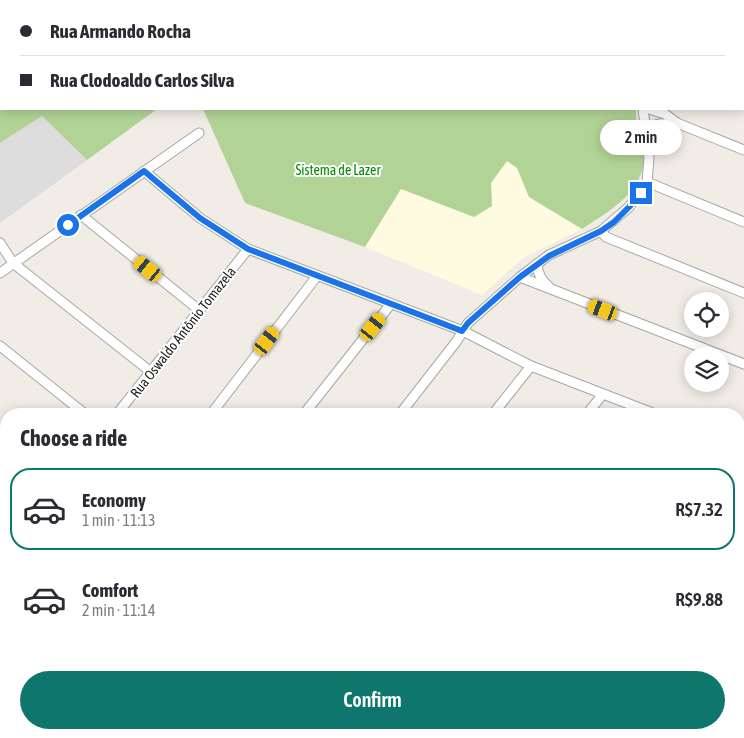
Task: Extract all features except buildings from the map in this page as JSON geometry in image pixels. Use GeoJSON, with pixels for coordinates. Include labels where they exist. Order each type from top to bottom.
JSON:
{"type":"FeatureCollection","features":[{"type":"Feature","properties":{"kind":"street"},"geometry":{"type":"LineString","coordinates":[[404,408],[468,323],[537,264],[549,256],[601,231],[629,207],[647,182],[649,158],[643,110]]}},
{"type":"Feature","properties":{"kind":"street"},"geometry":{"type":"LineString","coordinates":[[652,110],[665,114],[677,123],[744,150]]}},
{"type":"Feature","properties":{"kind":"street"},"geometry":{"type":"LineString","coordinates":[[646,128],[659,124],[677,123]]}},
{"type":"Feature","properties":{"kind":"street"},"geometry":{"type":"LineString","coordinates":[[0,273],[199,132]]}},
{"type":"Feature","properties":{"kind":"street"},"geometry":{"type":"LineString","coordinates":[[144,171],[200,218],[248,249],[462,331],[531,366],[639,408]]}},
{"type":"Feature","properties":{"kind":"street"},"geometry":{"type":"LineString","coordinates":[[647,182],[744,222]]}},
{"type":"Feature","properties":{"kind":"street"},"geometry":{"type":"LineString","coordinates":[[81,215],[200,310]]}},
{"type":"Feature","properties":{"kind":"street"},"geometry":{"type":"LineString","coordinates":[[601,231],[606,237],[744,293]]}},
{"type":"Feature","properties":{"kind":"street"},"geometry":{"type":"LineString","coordinates":[[0,243],[13,264],[151,372]]}},
{"type":"Feature","properties":{"kind":"street","name":"Rua Oswaldo Antônio Tomazela"},"geometry":{"type":"LineString","coordinates":[[122,408],[248,249]]}},
{"type":"Feature","properties":{"kind":"street"},"geometry":{"type":"LineString","coordinates":[[537,264],[542,280],[551,289]]}},
{"type":"Feature","properties":{"kind":"street"},"geometry":{"type":"LineString","coordinates":[[216,408],[316,276]]}},
{"type":"Feature","properties":{"kind":"street"},"geometry":{"type":"LineString","coordinates":[[520,277],[744,364]]}},
{"type":"Feature","properties":{"kind":"street"},"geometry":{"type":"LineString","coordinates":[[309,408],[390,305]]}},
{"type":"Feature","properties":{"kind":"street"},"geometry":{"type":"LineString","coordinates":[[0,346],[78,408]]}},
{"type":"Feature","properties":{"kind":"street"},"geometry":{"type":"LineString","coordinates":[[498,408],[531,366]]}},
{"type":"Feature","properties":{"kind":"street"},"geometry":{"type":"LineString","coordinates":[[592,408],[603,394]]}},
{"type":"Feature","properties":{"kind":"shaded area"},"geometry":{"type":"Polygon","coordinates":[[[42,116],[87,160],[0,223],[0,143],[42,116]]]}},
{"type":"Feature","properties":{"kind":"shaded area"},"geometry":{"type":"Polygon","coordinates":[[[507,161],[517,168],[529,197],[582,229],[523,258],[482,295],[365,247],[401,188],[474,217],[492,206],[491,183],[507,161]]]}},
{"type":"Feature","properties":{"kind":"green space"},"geometry":{"type":"Polygon","coordinates":[[[0,110],[156,110],[87,160],[42,116],[0,143],[0,110]]]}},
{"type":"Feature","properties":{"kind":"green space","name":"Sistema de Lazer"},"geometry":{"type":"Polygon","coordinates":[[[203,110],[636,110],[637,129],[644,152],[643,168],[639,180],[632,190],[614,207],[582,229],[529,197],[517,168],[507,161],[491,183],[492,206],[474,217],[401,189],[365,247],[245,203],[203,110]]]}},
{"type":"Feature","properties":{"kind":"route"},"geometry":{"type":"LineString","coordinates":[[68,225],[144,171],[200,218],[248,249],[353,291],[462,331],[468,323],[520,277],[549,256],[601,231],[614,222],[641,193]]}}]}
